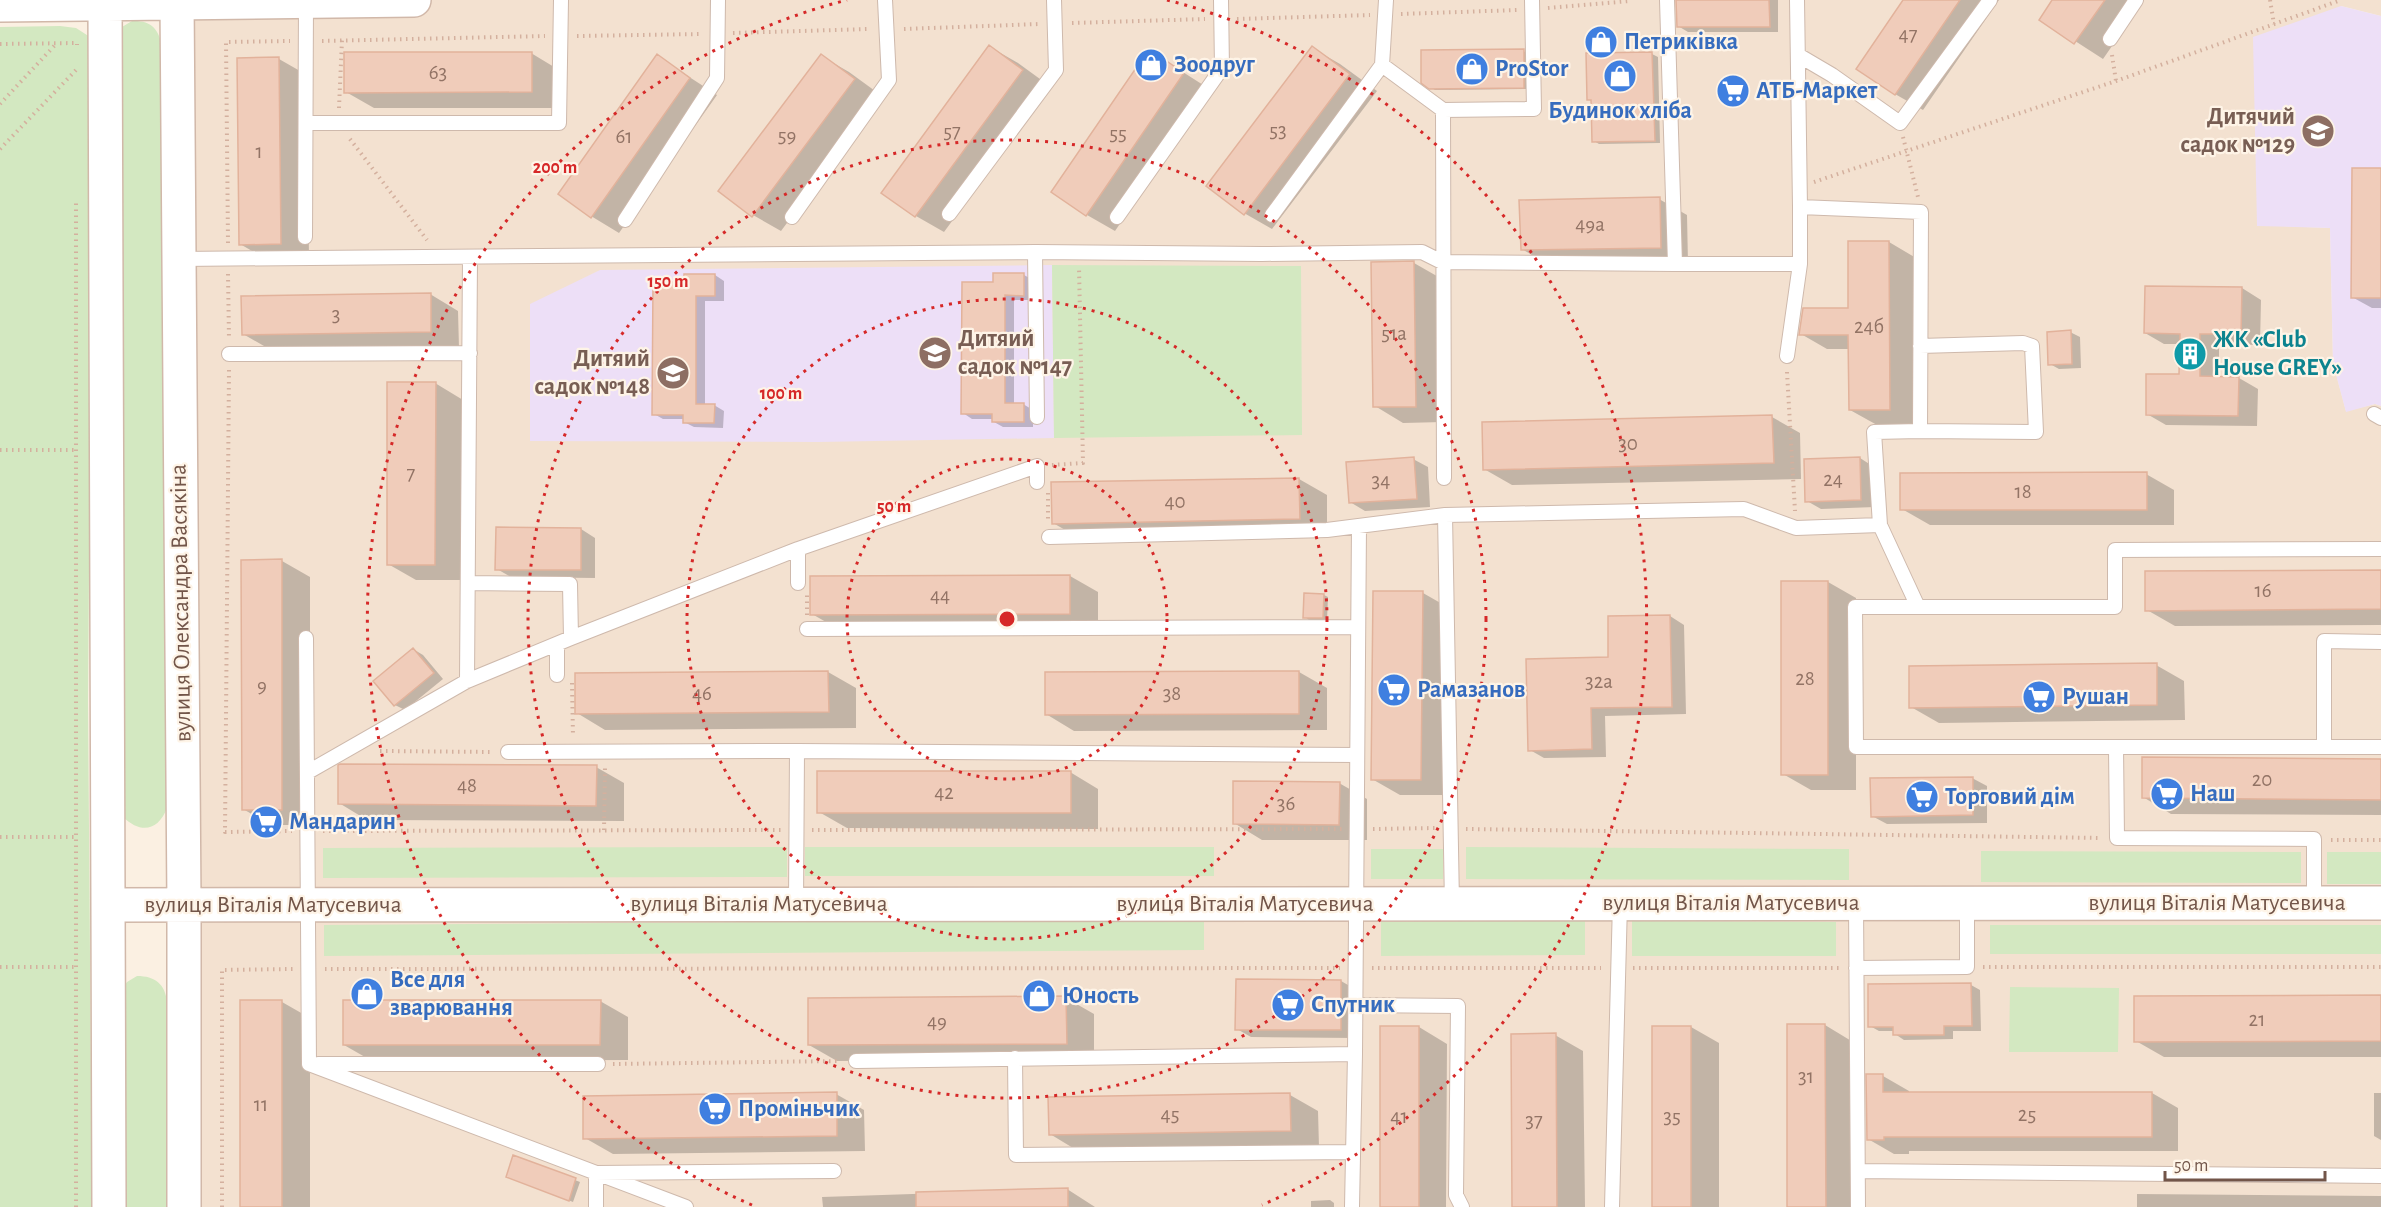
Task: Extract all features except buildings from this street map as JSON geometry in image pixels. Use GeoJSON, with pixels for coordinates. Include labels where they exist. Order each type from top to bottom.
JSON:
{"type":"FeatureCollection","features":[{"type":"Feature","properties":{"kind":"street"},"geometry":{"type":"LineString","coordinates":[[0,5],[414,0]]}},
{"type":"Feature","properties":{"kind":"street"},"geometry":{"type":"LineString","coordinates":[[105,2],[109,1207]]}},
{"type":"Feature","properties":{"kind":"street","name":"вулиця Олександра Васякіна"},"geometry":{"type":"LineString","coordinates":[[177,2],[184,1207]]}},
{"type":"Feature","properties":{"kind":"street","name":"вулиця Віталія Матусевича"},"geometry":{"type":"LineString","coordinates":[[109,905],[2381,903]]}},
{"type":"Feature","properties":{"kind":"lane"},"geometry":{"type":"LineString","coordinates":[[306,123],[559,123],[561,0]]}},
{"type":"Feature","properties":{"kind":"lane"},"geometry":{"type":"LineString","coordinates":[[625,220],[717,78],[718,0]]}},
{"type":"Feature","properties":{"kind":"lane"},"geometry":{"type":"LineString","coordinates":[[792,217],[889,80],[885,0]]}},
{"type":"Feature","properties":{"kind":"lane"},"geometry":{"type":"LineString","coordinates":[[949,214],[1056,70],[1054,0]]}},
{"type":"Feature","properties":{"kind":"lane"},"geometry":{"type":"LineString","coordinates":[[1117,216],[1222,68],[1221,0]]}},
{"type":"Feature","properties":{"kind":"lane"},"geometry":{"type":"LineString","coordinates":[[1272,215],[1382,64],[1386,0]]}},
{"type":"Feature","properties":{"kind":"lane"},"geometry":{"type":"LineString","coordinates":[[1382,64],[1443,110],[1534,109],[1532,0]]}},
{"type":"Feature","properties":{"kind":"lane"},"geometry":{"type":"LineString","coordinates":[[1667,0],[1675,264]]}},
{"type":"Feature","properties":{"kind":"lane"},"geometry":{"type":"LineString","coordinates":[[1787,356],[1800,264],[1797,0]]}},
{"type":"Feature","properties":{"kind":"lane"},"geometry":{"type":"LineString","coordinates":[[1798,55],[1832,75],[1900,123],[1990,0]]}},
{"type":"Feature","properties":{"kind":"lane"},"geometry":{"type":"LineString","coordinates":[[2110,39],[2136,0]]}},
{"type":"Feature","properties":{"kind":"lane"},"geometry":{"type":"LineString","coordinates":[[305,237],[306,2]]}},
{"type":"Feature","properties":{"kind":"lane"},"geometry":{"type":"LineString","coordinates":[[1443,110],[1444,478]]}},
{"type":"Feature","properties":{"kind":"lane"},"geometry":{"type":"LineString","coordinates":[[1800,207],[1921,212],[1920,431]]}},
{"type":"Feature","properties":{"kind":"lane"},"geometry":{"type":"LineString","coordinates":[[178,259],[1035,252],[1262,254],[1422,252],[1442,262],[1800,264]]}},
{"type":"Feature","properties":{"kind":"lane"},"geometry":{"type":"LineString","coordinates":[[1035,252],[1037,417]]}},
{"type":"Feature","properties":{"kind":"lane"},"geometry":{"type":"LineString","coordinates":[[466,681],[470,258]]}},
{"type":"Feature","properties":{"kind":"lane"},"geometry":{"type":"LineString","coordinates":[[1918,607],[1880,525],[1874,432],[2037,432],[2032,346],[2023,343],[1920,346]]}},
{"type":"Feature","properties":{"kind":"lane"},"geometry":{"type":"LineString","coordinates":[[230,354],[470,353]]}},
{"type":"Feature","properties":{"kind":"lane"},"geometry":{"type":"LineString","coordinates":[[1037,482],[1042,465]]}},
{"type":"Feature","properties":{"kind":"lane"},"geometry":{"type":"LineString","coordinates":[[308,772],[466,681],[798,549],[1042,465]]}},
{"type":"Feature","properties":{"kind":"lane"},"geometry":{"type":"LineString","coordinates":[[1049,537],[1327,530],[1445,515],[1744,509],[1796,528],[1880,525]]}},
{"type":"Feature","properties":{"kind":"lane"},"geometry":{"type":"LineString","coordinates":[[1445,515],[1452,904]]}},
{"type":"Feature","properties":{"kind":"lane"},"geometry":{"type":"LineString","coordinates":[[1352,1207],[1356,1005],[1359,526]]}},
{"type":"Feature","properties":{"kind":"lane"},"geometry":{"type":"LineString","coordinates":[[798,549],[798,583]]}},
{"type":"Feature","properties":{"kind":"lane"},"geometry":{"type":"LineString","coordinates":[[2381,549],[2115,550],[2115,606],[1855,607],[1856,747],[2381,747]]}},
{"type":"Feature","properties":{"kind":"lane"},"geometry":{"type":"LineString","coordinates":[[468,583],[570,584],[571,638]]}},
{"type":"Feature","properties":{"kind":"lane"},"geometry":{"type":"LineString","coordinates":[[807,629],[1359,627]]}},
{"type":"Feature","properties":{"kind":"lane"},"geometry":{"type":"LineString","coordinates":[[306,638],[309,1064]]}},
{"type":"Feature","properties":{"kind":"lane"},"geometry":{"type":"LineString","coordinates":[[2324,747],[2324,641],[2381,642]]}},
{"type":"Feature","properties":{"kind":"lane"},"geometry":{"type":"LineString","coordinates":[[556,644],[557,675]]}},
{"type":"Feature","properties":{"kind":"lane"},"geometry":{"type":"LineString","coordinates":[[2116,747],[2116,838],[2314,839],[2314,903]]}},
{"type":"Feature","properties":{"kind":"lane"},"geometry":{"type":"LineString","coordinates":[[322,763],[323,748]]}},
{"type":"Feature","properties":{"kind":"lane"},"geometry":{"type":"LineString","coordinates":[[508,752],[797,751],[1357,755]]}},
{"type":"Feature","properties":{"kind":"lane"},"geometry":{"type":"LineString","coordinates":[[796,904],[797,751]]}},
{"type":"Feature","properties":{"kind":"lane"},"geometry":{"type":"LineString","coordinates":[[1612,1207],[1620,903]]}},
{"type":"Feature","properties":{"kind":"lane"},"geometry":{"type":"LineString","coordinates":[[1856,903],[1858,1207]]}},
{"type":"Feature","properties":{"kind":"lane"},"geometry":{"type":"LineString","coordinates":[[1856,968],[1967,967],[1967,903]]}},
{"type":"Feature","properties":{"kind":"lane"},"geometry":{"type":"LineString","coordinates":[[1356,1005],[1458,1006],[1456,1195],[1462,1207]]}},
{"type":"Feature","properties":{"kind":"lane"},"geometry":{"type":"LineString","coordinates":[[856,1060],[1355,1053]]}},
{"type":"Feature","properties":{"kind":"lane"},"geometry":{"type":"LineString","coordinates":[[1015,1058],[1016,1155],[1353,1152]]}},
{"type":"Feature","properties":{"kind":"lane"},"geometry":{"type":"LineString","coordinates":[[309,1064],[598,1064]]}},
{"type":"Feature","properties":{"kind":"lane"},"geometry":{"type":"LineString","coordinates":[[309,1064],[686,1207]]}},
{"type":"Feature","properties":{"kind":"lane"},"geometry":{"type":"LineString","coordinates":[[596,1173],[834,1171]]}},
{"type":"Feature","properties":{"kind":"lane"},"geometry":{"type":"LineString","coordinates":[[1858,1172],[2381,1176]]}},
{"type":"Feature","properties":{"kind":"lane"},"geometry":{"type":"LineString","coordinates":[[596,1173],[596,1207]]}},
{"type":"Feature","properties":{"kind":"path"},"geometry":{"type":"LineString","coordinates":[[2270,0],[2274,24]]}},
{"type":"Feature","properties":{"kind":"path"},"geometry":{"type":"LineString","coordinates":[[1799,187],[2115,81],[2342,0]]}},
{"type":"Feature","properties":{"kind":"path"},"geometry":{"type":"LineString","coordinates":[[2110,39],[2115,81]]}},
{"type":"Feature","properties":{"kind":"path"},"geometry":{"type":"LineString","coordinates":[[342,40],[338,123],[440,258]]}},
{"type":"Feature","properties":{"kind":"path"},"geometry":{"type":"LineString","coordinates":[[0,44],[77,43],[77,52]]}},
{"type":"Feature","properties":{"kind":"path"},"geometry":{"type":"LineString","coordinates":[[0,104],[56,44]]}},
{"type":"Feature","properties":{"kind":"path"},"geometry":{"type":"LineString","coordinates":[[77,60],[77,81]]}},
{"type":"Feature","properties":{"kind":"path"},"geometry":{"type":"LineString","coordinates":[[0,149],[77,69]]}},
{"type":"Feature","properties":{"kind":"path"},"geometry":{"type":"LineString","coordinates":[[1900,123],[1921,212]]}},
{"type":"Feature","properties":{"kind":"path"},"geometry":{"type":"LineString","coordinates":[[76,200],[76,1207]]}},
{"type":"Feature","properties":{"kind":"path"},"geometry":{"type":"LineString","coordinates":[[1049,537],[1042,465],[1083,463],[1079,252]]}},
{"type":"Feature","properties":{"kind":"path"},"geometry":{"type":"LineString","coordinates":[[1787,356],[1796,528]]}},
{"type":"Feature","properties":{"kind":"path"},"geometry":{"type":"LineString","coordinates":[[0,450],[76,450]]}},
{"type":"Feature","properties":{"kind":"path"},"geometry":{"type":"LineString","coordinates":[[571,638],[573,753]]}},
{"type":"Feature","properties":{"kind":"path"},"geometry":{"type":"LineString","coordinates":[[344,750],[508,752]]}},
{"type":"Feature","properties":{"kind":"path"},"geometry":{"type":"LineString","coordinates":[[604,830],[605,752]]}},
{"type":"Feature","properties":{"kind":"path"},"geometry":{"type":"LineString","coordinates":[[225,832],[1451,828],[2116,838]]}},
{"type":"Feature","properties":{"kind":"path"},"geometry":{"type":"LineString","coordinates":[[0,837],[76,837]]}},
{"type":"Feature","properties":{"kind":"path"},"geometry":{"type":"LineString","coordinates":[[2314,839],[2381,840]]}},
{"type":"Feature","properties":{"kind":"path"},"geometry":{"type":"LineString","coordinates":[[0,968],[76,967]]}},
{"type":"Feature","properties":{"kind":"path"},"geometry":{"type":"LineString","coordinates":[[1967,967],[2381,967]]}},
{"type":"Feature","properties":{"kind":"path"},"geometry":{"type":"LineString","coordinates":[[222,1207],[222,970],[1856,968]]}},
{"type":"Feature","properties":{"kind":"path"},"geometry":{"type":"LineString","coordinates":[[598,1064],[856,1060]]}},
{"type":"Feature","properties":{"kind":"shaded area"},"geometry":{"type":"Polygon","coordinates":[[[414,0],[2381,0],[2381,16],[2341,6],[2257,225],[2330,228],[2333,363],[2346,411],[2375,404],[2381,406],[2381,1207],[184,1207],[177,3],[414,0]]]}},
{"type":"Feature","properties":{"kind":"shaded area","name":"Дитячий садок №129"},"geometry":{"type":"Polygon","coordinates":[[[2341,6],[2381,16],[2381,406],[2375,404],[2346,412],[2333,363],[2330,228],[2257,226],[2253,37],[2341,6]]]}},
{"type":"Feature","properties":{"kind":"shaded area"},"geometry":{"type":"Polygon","coordinates":[[[1052,265],[1054,438],[818,442],[530,441],[530,304],[600,270],[1052,265]]]}},
{"type":"Feature","properties":{"kind":"green space"},"geometry":{"type":"Polygon","coordinates":[[[132,21],[144,22],[153,26],[159,35],[162,47],[167,808],[159,822],[148,828],[136,826],[123,817],[115,36],[122,27],[132,21]]]}},
{"type":"Feature","properties":{"kind":"green space"},"geometry":{"type":"Polygon","coordinates":[[[0,27],[76,28],[90,37],[93,50],[88,702],[92,1207],[0,1207],[0,27]]]}},
{"type":"Feature","properties":{"kind":"green space"},"geometry":{"type":"Polygon","coordinates":[[[1052,265],[1301,266],[1302,435],[1054,438],[1052,265]]]}},
{"type":"Feature","properties":{"kind":"green space"},"geometry":{"type":"Polygon","coordinates":[[[787,847],[787,877],[323,878],[323,848],[787,847]]]}},
{"type":"Feature","properties":{"kind":"green space"},"geometry":{"type":"Polygon","coordinates":[[[805,847],[1214,847],[1214,876],[805,876],[805,847]]]}},
{"type":"Feature","properties":{"kind":"green space"},"geometry":{"type":"Polygon","coordinates":[[[1466,847],[1849,849],[1849,880],[1466,879],[1466,847]]]}},
{"type":"Feature","properties":{"kind":"green space"},"geometry":{"type":"Polygon","coordinates":[[[1371,849],[1443,849],[1443,879],[1371,879],[1371,849]]]}},
{"type":"Feature","properties":{"kind":"green space"},"geometry":{"type":"Polygon","coordinates":[[[1981,851],[2301,852],[2301,883],[1981,882],[1981,851]]]}},
{"type":"Feature","properties":{"kind":"green space"},"geometry":{"type":"Polygon","coordinates":[[[2327,852],[2381,852],[2381,884],[2327,884],[2327,852]]]}},
{"type":"Feature","properties":{"kind":"green space"},"geometry":{"type":"Polygon","coordinates":[[[1204,919],[1204,950],[324,956],[324,925],[1204,919]]]}},
{"type":"Feature","properties":{"kind":"green space"},"geometry":{"type":"Polygon","coordinates":[[[1585,920],[1585,955],[1381,956],[1381,922],[1585,920]]]}},
{"type":"Feature","properties":{"kind":"green space"},"geometry":{"type":"Polygon","coordinates":[[[1632,921],[1836,922],[1836,956],[1632,956],[1632,921]]]}},
{"type":"Feature","properties":{"kind":"green space"},"geometry":{"type":"Polygon","coordinates":[[[1990,925],[2381,925],[2381,954],[1990,954],[1990,925]]]}},
{"type":"Feature","properties":{"kind":"green space"},"geometry":{"type":"Polygon","coordinates":[[[137,976],[158,982],[164,990],[167,1002],[168,1207],[120,1207],[121,991],[127,982],[137,976]]]}},
{"type":"Feature","properties":{"kind":"green space"},"geometry":{"type":"Polygon","coordinates":[[[2010,987],[2119,988],[2118,1052],[2009,1052],[2010,987]]]}},
{"type":"Feature","properties":{"kind":"place","name":"Петриківка"},"geometry":{"type":"Point","coordinates":[1601,42]}},
{"type":"Feature","properties":{"kind":"place","name":"Зоодруг"},"geometry":{"type":"Point","coordinates":[1151,65]}},
{"type":"Feature","properties":{"kind":"place","name":"ProStor"},"geometry":{"type":"Point","coordinates":[1472,69]}},
{"type":"Feature","properties":{"kind":"place","name":"Будинок хліба"},"geometry":{"type":"Point","coordinates":[1620,76]}},
{"type":"Feature","properties":{"kind":"place","name":"АТБ-Маркет"},"geometry":{"type":"Point","coordinates":[1733,91]}},
{"type":"Feature","properties":{"kind":"place","name":"Дитячий садок №129"},"geometry":{"type":"Point","coordinates":[2318,131]}},
{"type":"Feature","properties":{"kind":"place","name":"Дитяий садок №147"},"geometry":{"type":"Point","coordinates":[935,353]}},
{"type":"Feature","properties":{"kind":"place","name":"ЖК «Club House GREY»"},"geometry":{"type":"Point","coordinates":[2190,354]}},
{"type":"Feature","properties":{"kind":"place","name":"Дитяий садок №148"},"geometry":{"type":"Point","coordinates":[673,373]}},
{"type":"Feature","properties":{"kind":"place","name":"Рамазанов"},"geometry":{"type":"Point","coordinates":[1394,690]}},
{"type":"Feature","properties":{"kind":"place","name":"Рушан"},"geometry":{"type":"Point","coordinates":[2039,697]}},
{"type":"Feature","properties":{"kind":"place","name":"Наш"},"geometry":{"type":"Point","coordinates":[2167,794]}},
{"type":"Feature","properties":{"kind":"place","name":"Торговий дім"},"geometry":{"type":"Point","coordinates":[1922,797]}},
{"type":"Feature","properties":{"kind":"place","name":"Мандарин"},"geometry":{"type":"Point","coordinates":[266,822]}},
{"type":"Feature","properties":{"kind":"place","name":"Все для зварювання"},"geometry":{"type":"Point","coordinates":[367,994]}},
{"type":"Feature","properties":{"kind":"place","name":"Юность"},"geometry":{"type":"Point","coordinates":[1039,996]}},
{"type":"Feature","properties":{"kind":"place","name":"Спутник"},"geometry":{"type":"Point","coordinates":[1288,1005]}},
{"type":"Feature","properties":{"kind":"place","name":"Проміньчик"},"geometry":{"type":"Point","coordinates":[715,1109]}}]}
